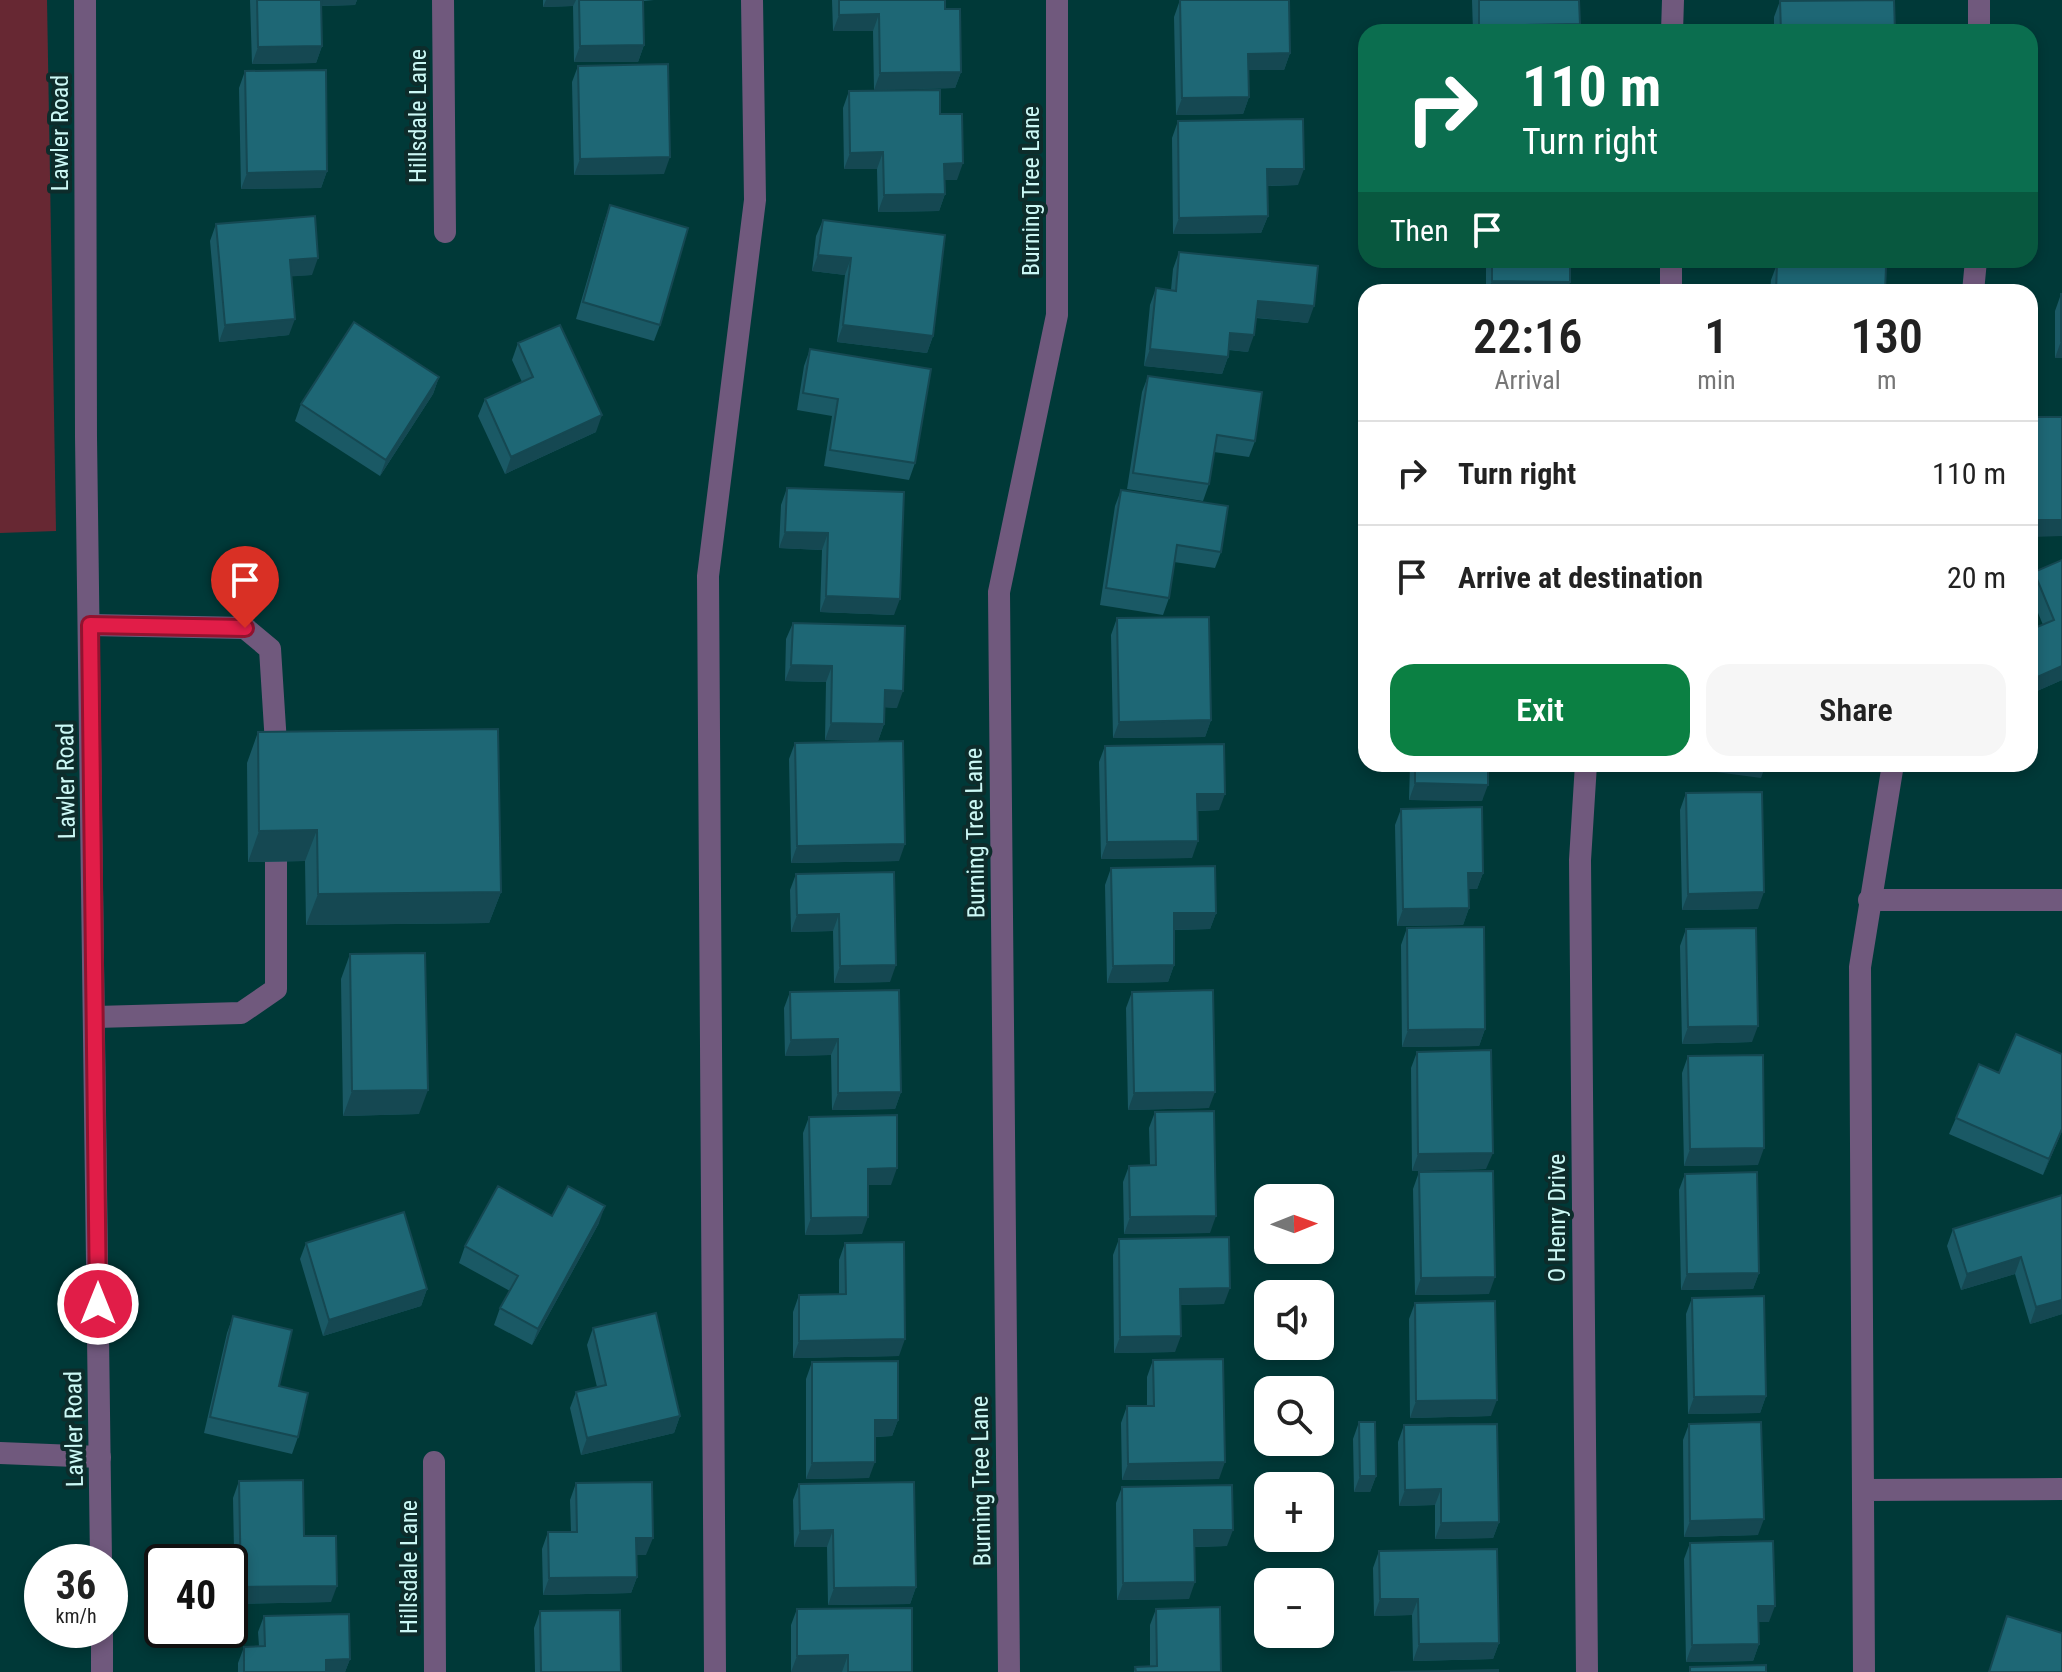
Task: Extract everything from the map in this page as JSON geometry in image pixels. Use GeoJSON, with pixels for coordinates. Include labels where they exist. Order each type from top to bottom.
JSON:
{"type":"FeatureCollection","features":[{"type":"Feature","properties":{"kind":"street","name":"Lawler Road"},"geometry":{"type":"LineString","coordinates":[[85,0],[101,1544]]}},
{"type":"Feature","properties":{"kind":"street","name":"Hillsdale Lane"},"geometry":{"type":"LineString","coordinates":[[443,0],[445,232]]}},
{"type":"Feature","properties":{"kind":"street"},"geometry":{"type":"LineString","coordinates":[[715,1672],[708,576],[755,200],[752,0]]}},
{"type":"Feature","properties":{"kind":"street","name":"Burning Tree Lane"},"geometry":{"type":"LineString","coordinates":[[1009,1672],[999,592],[1057,315],[1057,0]]}},
{"type":"Feature","properties":{"kind":"street"},"geometry":{"type":"LineString","coordinates":[[1672,24],[1673,0]]}},
{"type":"Feature","properties":{"kind":"street"},"geometry":{"type":"LineString","coordinates":[[1979,0],[1979,24]]}},
{"type":"Feature","properties":{"kind":"street"},"geometry":{"type":"LineString","coordinates":[[90,625],[245,628],[270,649],[277,763]]}},
{"type":"Feature","properties":{"kind":"street","name":"O Henry Drive"},"geometry":{"type":"LineString","coordinates":[[1586,772],[1580,860],[1587,1672]]}},
{"type":"Feature","properties":{"kind":"street"},"geometry":{"type":"LineString","coordinates":[[1864,1672],[1860,967],[1892,772]]}},
{"type":"Feature","properties":{"kind":"street"},"geometry":{"type":"LineString","coordinates":[[96,1017],[241,1013],[276,989],[276,861]]}},
{"type":"Feature","properties":{"kind":"street"},"geometry":{"type":"LineString","coordinates":[[1869,900],[2062,900]]}},
{"type":"Feature","properties":{"kind":"street"},"geometry":{"type":"LineString","coordinates":[[0,1453],[100,1457]]}},
{"type":"Feature","properties":{"kind":"street","name":"Hillsdale Lane"},"geometry":{"type":"LineString","coordinates":[[434,1462],[435,1672]]}},
{"type":"Feature","properties":{"kind":"street"},"geometry":{"type":"LineString","coordinates":[[1863,1490],[2062,1489]]}},
{"type":"Feature","properties":{"kind":"street"},"geometry":{"type":"LineString","coordinates":[[102,1648],[102,1672]]}},
{"type":"Feature","properties":{"kind":"shaded area"},"geometry":{"type":"Polygon","coordinates":[[[0,0],[47,0],[56,531],[0,533],[0,0]]]}},
{"type":"Feature","properties":{"kind":"building"},"geometry":{"type":"Polygon","coordinates":[[[257,0],[321,0],[322,46],[258,47],[257,0]]]}},
{"type":"Feature","properties":{"kind":"building"},"geometry":{"type":"Polygon","coordinates":[[[579,0],[643,0],[644,45],[580,46],[579,0]]]}},
{"type":"Feature","properties":{"kind":"building"},"geometry":{"type":"Polygon","coordinates":[[[839,0],[945,0],[945,9],[960,9],[961,72],[880,73],[879,14],[839,15],[839,0]]]}},
{"type":"Feature","properties":{"kind":"building"},"geometry":{"type":"Polygon","coordinates":[[[1180,0],[1289,0],[1290,53],[1248,54],[1249,97],[1182,98],[1180,0]]]}},
{"type":"Feature","properties":{"kind":"building"},"geometry":{"type":"Polygon","coordinates":[[[1479,0],[1579,0],[1580,24],[1479,24],[1479,0]]]}},
{"type":"Feature","properties":{"kind":"building"},"geometry":{"type":"Polygon","coordinates":[[[1894,0],[1895,24],[1781,24],[1780,1],[1894,0]]]}},
{"type":"Feature","properties":{"kind":"building"},"geometry":{"type":"Polygon","coordinates":[[[668,64],[670,157],[580,159],[578,66],[668,64]]]}},
{"type":"Feature","properties":{"kind":"building"},"geometry":{"type":"Polygon","coordinates":[[[326,70],[327,171],[247,173],[245,71],[326,70]]]}},
{"type":"Feature","properties":{"kind":"building"},"geometry":{"type":"Polygon","coordinates":[[[940,90],[940,114],[962,114],[963,163],[944,164],[945,194],[884,195],[883,152],[850,153],[849,91],[940,90]]]}},
{"type":"Feature","properties":{"kind":"building"},"geometry":{"type":"Polygon","coordinates":[[[1303,119],[1304,169],[1267,169],[1268,216],[1179,218],[1178,121],[1303,119]]]}},
{"type":"Feature","properties":{"kind":"building"},"geometry":{"type":"Polygon","coordinates":[[[610,205],[688,228],[660,325],[583,302],[610,205]]]}},
{"type":"Feature","properties":{"kind":"building"},"geometry":{"type":"Polygon","coordinates":[[[315,216],[318,258],[290,260],[295,319],[225,325],[216,224],[315,216]]]}},
{"type":"Feature","properties":{"kind":"building"},"geometry":{"type":"Polygon","coordinates":[[[823,220],[945,235],[933,336],[843,325],[851,258],[818,255],[823,220]]]}},
{"type":"Feature","properties":{"kind":"building"},"geometry":{"type":"Polygon","coordinates":[[[1179,252],[1318,266],[1314,306],[1258,301],[1254,335],[1230,333],[1228,357],[1150,349],[1156,288],[1176,291],[1179,252]]]}},
{"type":"Feature","properties":{"kind":"building"},"geometry":{"type":"Polygon","coordinates":[[[1492,268],[1570,268],[1570,282],[1492,281],[1492,268]]]}},
{"type":"Feature","properties":{"kind":"building"},"geometry":{"type":"Polygon","coordinates":[[[1777,268],[1886,268],[1885,284],[1776,284],[1777,268]]]}},
{"type":"Feature","properties":{"kind":"building"},"geometry":{"type":"Polygon","coordinates":[[[2062,294],[2062,341],[2061,341],[2062,294]]]}},
{"type":"Feature","properties":{"kind":"building"},"geometry":{"type":"Polygon","coordinates":[[[354,322],[439,377],[386,460],[301,404],[354,322]]]}},
{"type":"Feature","properties":{"kind":"building"},"geometry":{"type":"Polygon","coordinates":[[[560,325],[602,415],[511,457],[485,399],[533,377],[518,343],[560,325]]]}},
{"type":"Feature","properties":{"kind":"building"},"geometry":{"type":"Polygon","coordinates":[[[810,349],[931,369],[915,463],[830,450],[838,399],[803,393],[810,349]]]}},
{"type":"Feature","properties":{"kind":"building"},"geometry":{"type":"Polygon","coordinates":[[[1148,376],[1262,392],[1255,441],[1217,435],[1209,484],[1133,473],[1148,376]]]}},
{"type":"Feature","properties":{"kind":"building"},"geometry":{"type":"Polygon","coordinates":[[[2038,417],[2062,417],[2062,520],[2038,520],[2038,417]]]}},
{"type":"Feature","properties":{"kind":"building"},"geometry":{"type":"Polygon","coordinates":[[[787,488],[904,492],[900,599],[826,596],[828,533],[785,532],[787,488]]]}},
{"type":"Feature","properties":{"kind":"building"},"geometry":{"type":"Polygon","coordinates":[[[1121,490],[1228,506],[1221,552],[1177,545],[1169,598],[1106,588],[1121,490]]]}},
{"type":"Feature","properties":{"kind":"building"},"geometry":{"type":"Polygon","coordinates":[[[2062,560],[2062,666],[2038,677],[2038,627],[2054,620],[2038,582],[2038,570],[2062,560]]]}},
{"type":"Feature","properties":{"kind":"building"},"geometry":{"type":"Polygon","coordinates":[[[1209,617],[1211,720],[1119,722],[1117,618],[1209,617]]]}},
{"type":"Feature","properties":{"kind":"building"},"geometry":{"type":"Polygon","coordinates":[[[793,623],[905,626],[903,691],[885,690],[884,724],[831,723],[832,666],[791,665],[793,623]]]}},
{"type":"Feature","properties":{"kind":"building"},"geometry":{"type":"Polygon","coordinates":[[[498,729],[501,892],[318,894],[317,830],[259,831],[258,732],[498,729]]]}},
{"type":"Feature","properties":{"kind":"building"},"geometry":{"type":"Polygon","coordinates":[[[903,741],[905,844],[797,846],[795,743],[903,741]]]}},
{"type":"Feature","properties":{"kind":"building"},"geometry":{"type":"Polygon","coordinates":[[[1224,744],[1225,794],[1197,794],[1198,841],[1107,842],[1105,746],[1224,744]]]}},
{"type":"Feature","properties":{"kind":"building"},"geometry":{"type":"Polygon","coordinates":[[[1415,772],[1488,772],[1488,785],[1415,783],[1415,772]]]}},
{"type":"Feature","properties":{"kind":"building"},"geometry":{"type":"Polygon","coordinates":[[[1762,792],[1764,892],[1688,894],[1686,793],[1762,792]]]}},
{"type":"Feature","properties":{"kind":"building"},"geometry":{"type":"Polygon","coordinates":[[[1482,807],[1483,873],[1468,873],[1469,908],[1403,909],[1401,809],[1482,807]]]}},
{"type":"Feature","properties":{"kind":"building"},"geometry":{"type":"Polygon","coordinates":[[[1215,866],[1216,913],[1174,913],[1174,965],[1113,966],[1111,868],[1215,866]]]}},
{"type":"Feature","properties":{"kind":"building"},"geometry":{"type":"Polygon","coordinates":[[[894,872],[896,965],[840,966],[839,914],[797,915],[796,874],[894,872]]]}},
{"type":"Feature","properties":{"kind":"building"},"geometry":{"type":"Polygon","coordinates":[[[1484,927],[1485,1029],[1408,1030],[1407,928],[1484,927]]]}},
{"type":"Feature","properties":{"kind":"building"},"geometry":{"type":"Polygon","coordinates":[[[1756,928],[1758,1026],[1688,1027],[1686,929],[1756,928]]]}},
{"type":"Feature","properties":{"kind":"building"},"geometry":{"type":"Polygon","coordinates":[[[425,953],[428,1090],[352,1091],[350,954],[425,953]]]}},
{"type":"Feature","properties":{"kind":"building"},"geometry":{"type":"Polygon","coordinates":[[[899,990],[901,1092],[838,1093],[838,1039],[791,1040],[790,992],[899,990]]]}},
{"type":"Feature","properties":{"kind":"building"},"geometry":{"type":"Polygon","coordinates":[[[1213,990],[1215,1092],[1134,1093],[1132,992],[1213,990]]]}},
{"type":"Feature","properties":{"kind":"building"},"geometry":{"type":"Polygon","coordinates":[[[2016,1034],[2062,1054],[2062,1129],[2049,1159],[1956,1118],[1979,1064],[1999,1073],[2016,1034]]]}},
{"type":"Feature","properties":{"kind":"building"},"geometry":{"type":"Polygon","coordinates":[[[1491,1050],[1493,1153],[1418,1154],[1417,1052],[1491,1050]]]}},
{"type":"Feature","properties":{"kind":"building"},"geometry":{"type":"Polygon","coordinates":[[[1763,1055],[1764,1148],[1690,1149],[1688,1056],[1763,1055]]]}},
{"type":"Feature","properties":{"kind":"building"},"geometry":{"type":"Polygon","coordinates":[[[1214,1111],[1216,1216],[1130,1217],[1129,1166],[1156,1165],[1155,1112],[1214,1111]]]}},
{"type":"Feature","properties":{"kind":"building"},"geometry":{"type":"Polygon","coordinates":[[[897,1115],[897,1168],[868,1169],[868,1217],[811,1218],[809,1117],[897,1115]]]}},
{"type":"Feature","properties":{"kind":"building"},"geometry":{"type":"Polygon","coordinates":[[[1493,1171],[1495,1277],[1421,1278],[1419,1172],[1493,1171]]]}},
{"type":"Feature","properties":{"kind":"building"},"geometry":{"type":"Polygon","coordinates":[[[1757,1172],[1759,1273],[1687,1274],[1685,1174],[1757,1172]]]}},
{"type":"Feature","properties":{"kind":"building"},"geometry":{"type":"Polygon","coordinates":[[[498,1186],[552,1216],[568,1186],[605,1206],[538,1329],[500,1308],[518,1276],[465,1246],[498,1186]]]}},
{"type":"Feature","properties":{"kind":"building"},"geometry":{"type":"Polygon","coordinates":[[[2062,1195],[2062,1300],[2036,1307],[2021,1257],[1967,1274],[1953,1229],[2062,1195]]]}},
{"type":"Feature","properties":{"kind":"building"},"geometry":{"type":"Polygon","coordinates":[[[404,1212],[427,1289],[329,1320],[306,1243],[404,1212]]]}},
{"type":"Feature","properties":{"kind":"building"},"geometry":{"type":"Polygon","coordinates":[[[1229,1237],[1230,1288],[1180,1289],[1181,1336],[1120,1337],[1119,1239],[1229,1237]]]}},
{"type":"Feature","properties":{"kind":"building"},"geometry":{"type":"Polygon","coordinates":[[[904,1242],[905,1339],[799,1341],[799,1295],[846,1294],[845,1243],[904,1242]]]}},
{"type":"Feature","properties":{"kind":"building"},"geometry":{"type":"Polygon","coordinates":[[[1764,1296],[1766,1396],[1694,1397],[1692,1298],[1764,1296]]]}},
{"type":"Feature","properties":{"kind":"building"},"geometry":{"type":"Polygon","coordinates":[[[1495,1301],[1497,1400],[1416,1401],[1415,1303],[1495,1301]]]}},
{"type":"Feature","properties":{"kind":"building"},"geometry":{"type":"Polygon","coordinates":[[[656,1313],[680,1416],[587,1438],[576,1392],[606,1385],[593,1328],[656,1313]]]}},
{"type":"Feature","properties":{"kind":"building"},"geometry":{"type":"Polygon","coordinates":[[[233,1316],[292,1330],[279,1386],[308,1393],[298,1437],[210,1417],[233,1316]]]}},
{"type":"Feature","properties":{"kind":"building"},"geometry":{"type":"Polygon","coordinates":[[[1223,1359],[1225,1462],[1128,1464],[1127,1406],[1154,1406],[1153,1360],[1223,1359]]]}},
{"type":"Feature","properties":{"kind":"building"},"geometry":{"type":"Polygon","coordinates":[[[898,1361],[898,1420],[875,1420],[875,1462],[812,1463],[812,1362],[898,1361]]]}},
{"type":"Feature","properties":{"kind":"building"},"geometry":{"type":"Polygon","coordinates":[[[1359,1422],[1375,1422],[1376,1476],[1360,1476],[1359,1422]]]}},
{"type":"Feature","properties":{"kind":"building"},"geometry":{"type":"Polygon","coordinates":[[[1761,1422],[1764,1519],[1690,1521],[1689,1424],[1761,1422]]]}},
{"type":"Feature","properties":{"kind":"building"},"geometry":{"type":"Polygon","coordinates":[[[1497,1424],[1499,1522],[1441,1523],[1441,1489],[1405,1490],[1404,1425],[1497,1424]]]}},
{"type":"Feature","properties":{"kind":"building"},"geometry":{"type":"Polygon","coordinates":[[[303,1480],[304,1536],[336,1536],[337,1586],[248,1587],[248,1544],[240,1544],[239,1481],[303,1480]]]}},
{"type":"Feature","properties":{"kind":"building"},"geometry":{"type":"Polygon","coordinates":[[[652,1482],[653,1538],[636,1538],[637,1577],[549,1578],[548,1532],[577,1532],[576,1483],[652,1482]]]}},
{"type":"Feature","properties":{"kind":"building"},"geometry":{"type":"Polygon","coordinates":[[[914,1482],[916,1587],[834,1588],[833,1530],[800,1531],[799,1484],[914,1482]]]}},
{"type":"Feature","properties":{"kind":"building"},"geometry":{"type":"Polygon","coordinates":[[[1232,1485],[1233,1530],[1194,1530],[1195,1582],[1123,1583],[1122,1487],[1232,1485]]]}},
{"type":"Feature","properties":{"kind":"building"},"geometry":{"type":"Polygon","coordinates":[[[1773,1541],[1775,1606],[1758,1606],[1759,1644],[1692,1645],[1690,1543],[1773,1541]]]}},
{"type":"Feature","properties":{"kind":"building"},"geometry":{"type":"Polygon","coordinates":[[[1497,1549],[1499,1643],[1419,1644],[1418,1599],[1380,1599],[1379,1551],[1497,1549]]]}},
{"type":"Feature","properties":{"kind":"building"},"geometry":{"type":"Polygon","coordinates":[[[1220,1607],[1221,1672],[1136,1672],[1135,1667],[1157,1666],[1156,1609],[1220,1607]]]}},
{"type":"Feature","properties":{"kind":"building"},"geometry":{"type":"Polygon","coordinates":[[[912,1608],[912,1672],[848,1672],[848,1655],[797,1656],[797,1609],[912,1608]]]}},
{"type":"Feature","properties":{"kind":"building"},"geometry":{"type":"Polygon","coordinates":[[[620,1610],[621,1672],[541,1672],[540,1611],[620,1610]]]}},
{"type":"Feature","properties":{"kind":"building"},"geometry":{"type":"Polygon","coordinates":[[[349,1614],[350,1659],[326,1660],[326,1672],[244,1672],[244,1648],[265,1646],[264,1616],[349,1614]]]}},
{"type":"Feature","properties":{"kind":"building"},"geometry":{"type":"Polygon","coordinates":[[[2007,1616],[2062,1633],[2062,1672],[1989,1672],[2007,1616]]]}},
{"type":"Feature","properties":{"kind":"building"},"geometry":{"type":"Polygon","coordinates":[[[1766,1665],[1766,1672],[1690,1672],[1690,1667],[1766,1665]]]}},
{"type":"Feature","properties":{"kind":"building"},"geometry":{"type":"Polygon","coordinates":[[[1498,1670],[1498,1672],[1390,1672],[1498,1670]]]}},
{"type":"Feature","properties":{"kind":"route"},"geometry":{"type":"LineString","coordinates":[[98,1304],[90,625],[245,628]]}}]}
